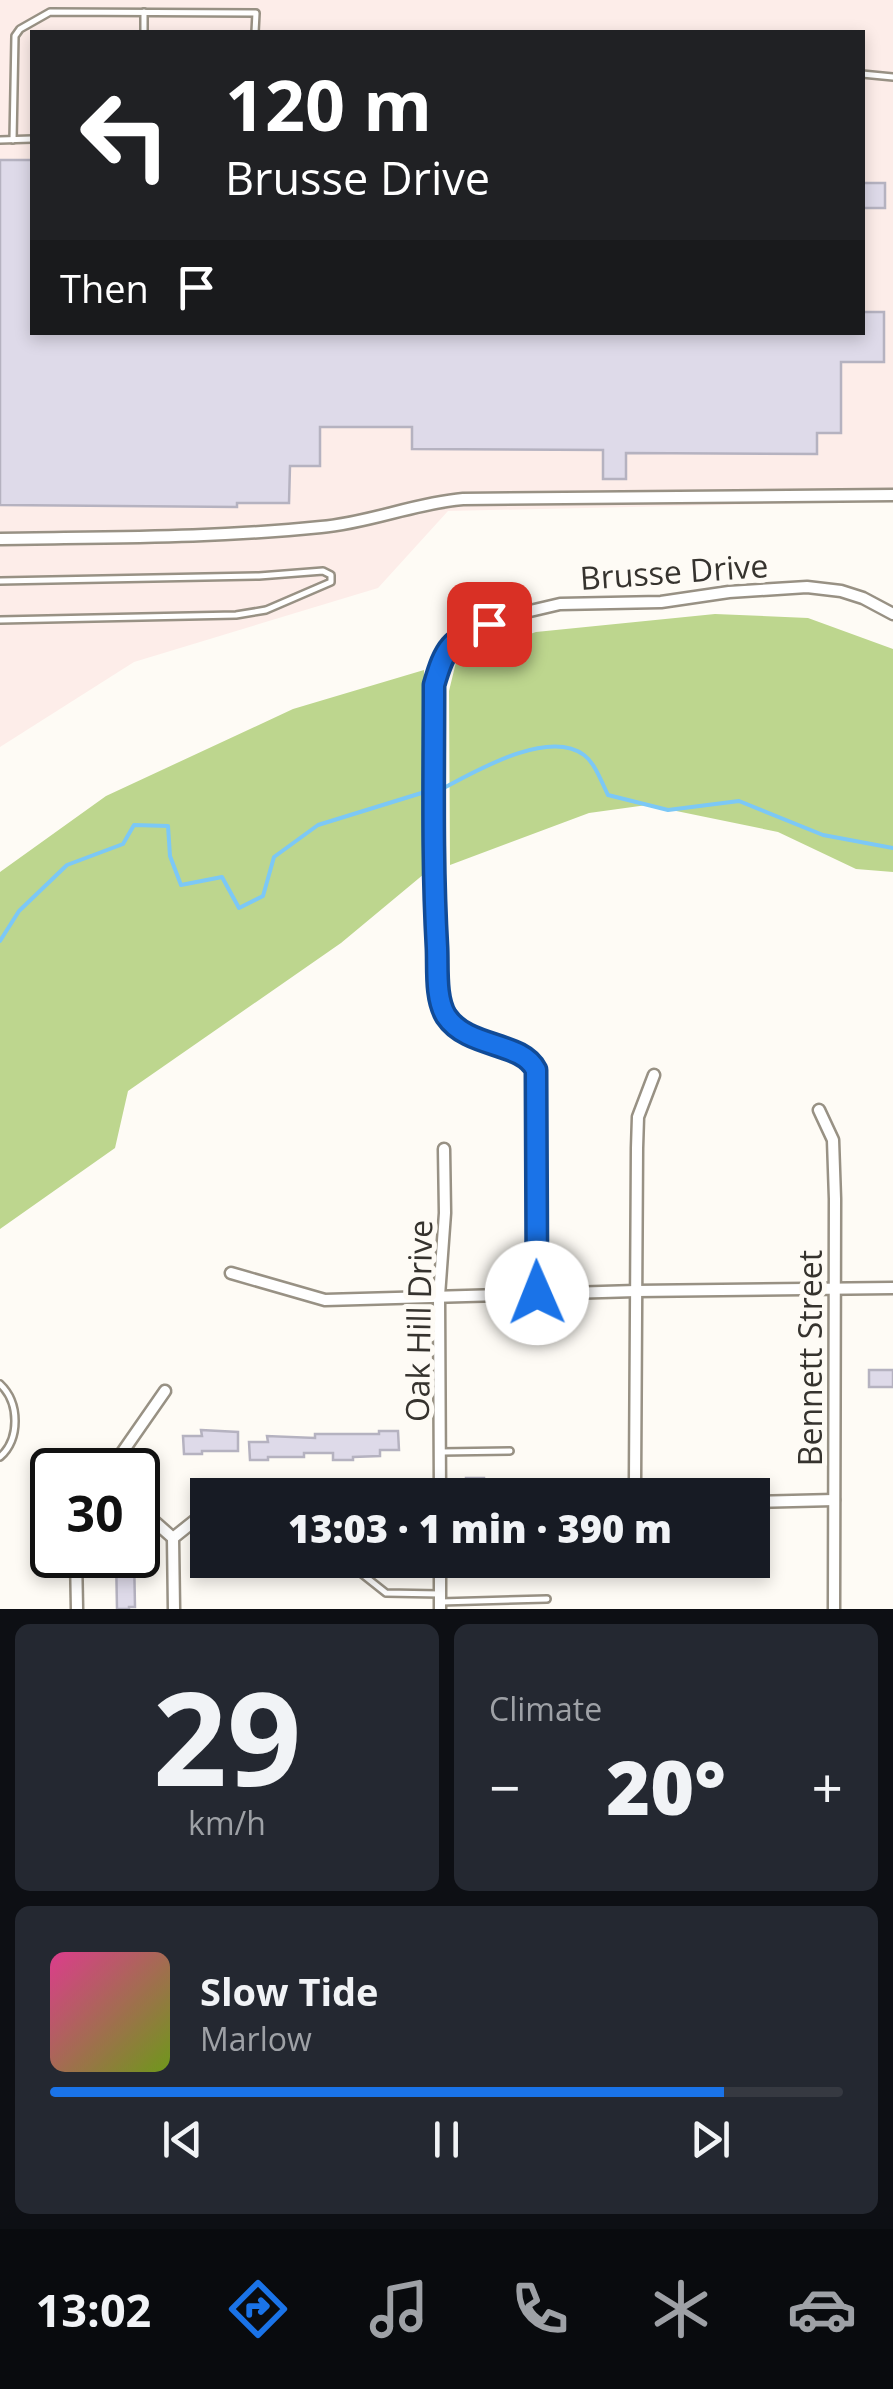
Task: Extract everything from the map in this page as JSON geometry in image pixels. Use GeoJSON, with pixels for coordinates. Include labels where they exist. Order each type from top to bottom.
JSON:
{"type":"FeatureCollection","features":[{"type":"Feature","properties":{"kind":"street"},"geometry":{"type":"LineString","coordinates":[[0,539],[252,533],[326,527],[440,501],[893,495]]}},
{"type":"Feature","properties":{"kind":"street","name":"Brusse Drive"},"geometry":{"type":"LineString","coordinates":[[537,1293],[536,1070],[520,1054],[466,1036],[444,1014],[440,999],[435,900],[434,685],[443,653],[465,633],[512,615],[560,604],[660,602],[807,587],[841,591],[893,614]]}},
{"type":"Feature","properties":{"kind":"street"},"geometry":{"type":"LineString","coordinates":[[636,1478],[638,1118],[654,1075]]}},
{"type":"Feature","properties":{"kind":"street","name":"Bennett Street"},"geometry":{"type":"LineString","coordinates":[[819,1110],[833,1140],[834,1609]]}},
{"type":"Feature","properties":{"kind":"street","name":"Oak Hill Drive"},"geometry":{"type":"LineString","coordinates":[[440,1478],[439,1296],[445,1213],[444,1149]]}},
{"type":"Feature","properties":{"kind":"street"},"geometry":{"type":"LineString","coordinates":[[231,1273],[325,1300],[893,1288]]}},
{"type":"Feature","properties":{"kind":"street"},"geometry":{"type":"LineString","coordinates":[[125,1448],[166,1390]]}},
{"type":"Feature","properties":{"kind":"street"},"geometry":{"type":"LineString","coordinates":[[770,1502],[834,1500]]}},
{"type":"Feature","properties":{"kind":"street"},"geometry":{"type":"LineString","coordinates":[[173,1538],[190,1524]]}},
{"type":"Feature","properties":{"kind":"street"},"geometry":{"type":"LineString","coordinates":[[160,1527],[173,1538],[174,1609]]}},
{"type":"Feature","properties":{"kind":"street"},"geometry":{"type":"LineString","coordinates":[[76,1578],[77,1609]]}},
{"type":"Feature","properties":{"kind":"lane"},"geometry":{"type":"LineString","coordinates":[[13,140],[14,40],[20,28],[50,12],[256,13],[256,30]]}},
{"type":"Feature","properties":{"kind":"lane"},"geometry":{"type":"LineString","coordinates":[[144,12],[144,30]]}},
{"type":"Feature","properties":{"kind":"lane"},"geometry":{"type":"LineString","coordinates":[[865,74],[893,77]]}},
{"type":"Feature","properties":{"kind":"lane"},"geometry":{"type":"LineString","coordinates":[[0,140],[30,140]]}},
{"type":"Feature","properties":{"kind":"lane"},"geometry":{"type":"LineString","coordinates":[[0,581],[259,576],[323,570],[330,575],[331,582],[266,610],[236,614],[0,620]]}},
{"type":"Feature","properties":{"kind":"lane"},"geometry":{"type":"LineString","coordinates":[[0,1384],[16,1411],[10,1448],[0,1457]]}},
{"type":"Feature","properties":{"kind":"lane"},"geometry":{"type":"LineString","coordinates":[[440,1452],[510,1451]]}},
{"type":"Feature","properties":{"kind":"lane"},"geometry":{"type":"LineString","coordinates":[[367,1578],[386,1593],[440,1602],[547,1599]]}},
{"type":"Feature","properties":{"kind":"shaded area"},"geometry":{"type":"Polygon","coordinates":[[[0,0],[893,0],[893,501],[448,511],[378,588],[134,662],[0,747],[0,0]]]}},
{"type":"Feature","properties":{"kind":"green space"},"geometry":{"type":"Polygon","coordinates":[[[715,614],[808,618],[893,649],[893,872],[856,869],[778,832],[647,805],[589,813],[450,865],[449,691],[457,658],[536,632],[715,614]]]}},
{"type":"Feature","properties":{"kind":"green space"},"geometry":{"type":"Polygon","coordinates":[[[424,670],[424,874],[341,943],[128,1091],[115,1148],[0,1229],[0,872],[106,796],[293,709],[424,670]]]}},
{"type":"Feature","properties":{"kind":"building"},"geometry":{"type":"Polygon","coordinates":[[[0,160],[30,160],[30,335],[865,335],[865,312],[884,312],[884,362],[841,362],[841,433],[817,433],[817,454],[626,453],[626,479],[603,479],[603,450],[412,449],[412,427],[320,427],[320,466],[290,466],[289,503],[237,503],[237,507],[0,505],[0,160]]]}},
{"type":"Feature","properties":{"kind":"building"},"geometry":{"type":"Polygon","coordinates":[[[865,183],[885,183],[885,208],[865,208],[865,183]]]}},
{"type":"Feature","properties":{"kind":"building"},"geometry":{"type":"Polygon","coordinates":[[[869,1370],[893,1370],[893,1387],[869,1387],[869,1370]]]}},
{"type":"Feature","properties":{"kind":"building"},"geometry":{"type":"Polygon","coordinates":[[[201,1430],[238,1432],[238,1451],[184,1454],[183,1436],[202,1436],[201,1430]]]}},
{"type":"Feature","properties":{"kind":"building"},"geometry":{"type":"Polygon","coordinates":[[[398,1431],[399,1450],[380,1450],[380,1456],[353,1460],[333,1460],[333,1453],[304,1453],[304,1457],[250,1460],[249,1442],[268,1442],[267,1436],[315,1438],[315,1434],[398,1431]]]}},
{"type":"Feature","properties":{"kind":"building"},"geometry":{"type":"Polygon","coordinates":[[[116,1578],[134,1578],[135,1607],[117,1609],[116,1578]]]}},
{"type":"Feature","properties":{"kind":"waterway"},"geometry":{"type":"LineString","coordinates":[[440,790],[532,749],[569,748],[588,759],[608,795],[668,810],[739,801],[823,835],[893,848]]}},
{"type":"Feature","properties":{"kind":"waterway"},"geometry":{"type":"LineString","coordinates":[[0,941],[19,911],[67,865],[123,844],[134,825],[168,826],[170,856],[181,885],[222,877],[239,908],[263,896],[274,857],[318,825],[428,791]]}},
{"type":"Feature","properties":{"kind":"route"},"geometry":{"type":"LineString","coordinates":[[489,624],[465,633],[443,653],[434,685],[438,977],[444,1014],[458,1030],[520,1054],[536,1070],[537,1293]]}}]}
